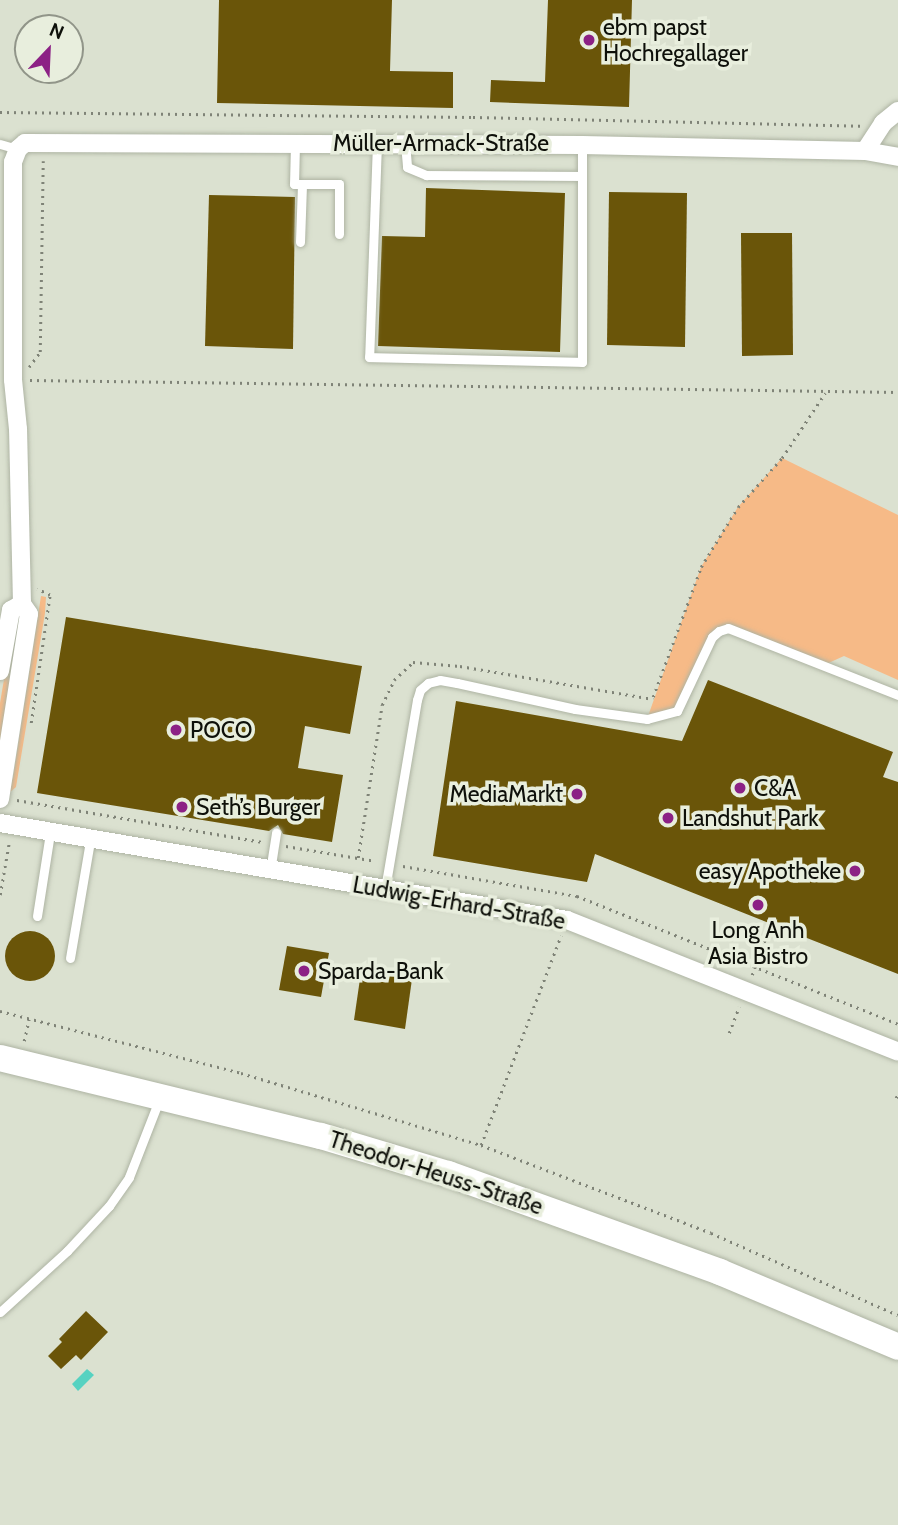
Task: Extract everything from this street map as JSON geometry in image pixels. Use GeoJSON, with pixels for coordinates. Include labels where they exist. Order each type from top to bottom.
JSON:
{"type":"FeatureCollection","features":[{"type":"Feature","properties":{"kind":"main road","name":"Theodor-Heuss-Straße"},"geometry":{"type":"LineString","coordinates":[[0,1058],[321,1136],[448,1174],[592,1224],[859,1329],[898,1347]]}},
{"type":"Feature","properties":{"kind":"street"},"geometry":{"type":"LineString","coordinates":[[865,151],[883,123],[898,111]]}},
{"type":"Feature","properties":{"kind":"street","name":"Müller-Armack-Straße"},"geometry":{"type":"LineString","coordinates":[[18,149],[34,141],[405,143],[865,151],[898,157]]}},
{"type":"Feature","properties":{"kind":"street"},"geometry":{"type":"LineString","coordinates":[[0,799],[29,614],[22,604],[18,429],[6,337],[13,162],[18,149]]}},
{"type":"Feature","properties":{"kind":"street"},"geometry":{"type":"LineString","coordinates":[[0,671],[11,610],[22,604]]}},
{"type":"Feature","properties":{"kind":"street","name":"Ludwig-Erhard-Straße"},"geometry":{"type":"LineString","coordinates":[[0,823],[90,841],[567,920],[898,1052]]}},
{"type":"Feature","properties":{"kind":"street","name":"Theodor-Heuss-Straße"},"geometry":{"type":"LineString","coordinates":[[859,1329],[898,1337]]}},
{"type":"Feature","properties":{"kind":"lane"},"geometry":{"type":"LineString","coordinates":[[295,142],[294,184],[340,184],[339,234]]}},
{"type":"Feature","properties":{"kind":"lane"},"geometry":{"type":"LineString","coordinates":[[377,143],[369,357],[582,362],[582,145]]}},
{"type":"Feature","properties":{"kind":"lane"},"geometry":{"type":"LineString","coordinates":[[405,143],[407,167],[426,175],[582,176]]}},
{"type":"Feature","properties":{"kind":"lane"},"geometry":{"type":"LineString","coordinates":[[0,144],[18,149]]}},
{"type":"Feature","properties":{"kind":"lane"},"geometry":{"type":"LineString","coordinates":[[300,242],[302,184]]}},
{"type":"Feature","properties":{"kind":"lane"},"geometry":{"type":"LineString","coordinates":[[385,890],[416,700],[420,690],[428,683],[440,681],[575,709],[647,719],[677,711],[712,637],[728,628],[898,695]]}},
{"type":"Feature","properties":{"kind":"lane"},"geometry":{"type":"LineString","coordinates":[[37,916],[50,832]]}},
{"type":"Feature","properties":{"kind":"lane"},"geometry":{"type":"LineString","coordinates":[[270,871],[276,832]]}},
{"type":"Feature","properties":{"kind":"lane"},"geometry":{"type":"LineString","coordinates":[[70,958],[90,841]]}},
{"type":"Feature","properties":{"kind":"lane"},"geometry":{"type":"LineString","coordinates":[[0,1312],[77,1241],[110,1206],[139,1156],[160,1095]]}},
{"type":"Feature","properties":{"kind":"path"},"geometry":{"type":"LineString","coordinates":[[0,112],[473,117],[861,127],[869,123]]}},
{"type":"Feature","properties":{"kind":"path"},"geometry":{"type":"LineString","coordinates":[[12,380],[33,365],[40,352],[43,157],[18,149]]}},
{"type":"Feature","properties":{"kind":"path"},"geometry":{"type":"LineString","coordinates":[[12,380],[898,392]]}},
{"type":"Feature","properties":{"kind":"path"},"geometry":{"type":"LineString","coordinates":[[647,719],[701,567],[738,507],[782,458],[825,393]]}},
{"type":"Feature","properties":{"kind":"path"},"geometry":{"type":"LineString","coordinates":[[358,858],[382,705],[394,680],[413,662],[460,666],[653,699]]}},
{"type":"Feature","properties":{"kind":"path"},"geometry":{"type":"LineString","coordinates":[[481,1145],[567,920]]}},
{"type":"Feature","properties":{"kind":"path"},"geometry":{"type":"LineString","coordinates":[[0,1011],[241,1073],[481,1145],[711,1233],[898,1315]]}},
{"type":"Feature","properties":{"kind":"path"},"geometry":{"type":"LineString","coordinates":[[896,1098],[898,1093]]}},
{"type":"Feature","properties":{"kind":"shaded area"},"geometry":{"type":"Polygon","coordinates":[[[782,458],[898,515],[898,680],[844,656],[824,665],[744,633],[719,631],[677,711],[647,719],[701,567],[738,507],[782,458]]]}},
{"type":"Feature","properties":{"kind":"shaded area"},"geometry":{"type":"Polygon","coordinates":[[[41,596],[46,597],[45,613],[16,787],[8,794],[6,783],[13,778],[41,596]]]}},
{"type":"Feature","properties":{"kind":"shaded area"},"geometry":{"type":"Polygon","coordinates":[[[22,614],[0,756],[0,703],[15,615],[22,614]]]}},
{"type":"Feature","properties":{"kind":"water"},"geometry":{"type":"Polygon","coordinates":[[[87,1369],[94,1375],[78,1391],[72,1384],[87,1369]]]}},
{"type":"Feature","properties":{"kind":"building"},"geometry":{"type":"Polygon","coordinates":[[[219,0],[392,0],[390,71],[453,72],[453,108],[217,103],[219,0]]]}},
{"type":"Feature","properties":{"kind":"building","name":"ebm papst Hochregallager"},"geometry":{"type":"Polygon","coordinates":[[[548,0],[632,0],[629,107],[490,102],[491,80],[545,82],[548,0]]]}},
{"type":"Feature","properties":{"kind":"building"},"geometry":{"type":"Polygon","coordinates":[[[426,188],[565,193],[560,352],[378,346],[382,236],[425,237],[426,188]]]}},
{"type":"Feature","properties":{"kind":"building"},"geometry":{"type":"Polygon","coordinates":[[[609,192],[687,193],[685,347],[607,345],[609,192]]]}},
{"type":"Feature","properties":{"kind":"building"},"geometry":{"type":"Polygon","coordinates":[[[209,195],[295,197],[293,349],[205,346],[209,195]]]}},
{"type":"Feature","properties":{"kind":"building"},"geometry":{"type":"Polygon","coordinates":[[[741,233],[792,233],[793,355],[742,356],[741,233]]]}},
{"type":"Feature","properties":{"kind":"building","name":"POCO"},"geometry":{"type":"Polygon","coordinates":[[[66,617],[362,666],[350,734],[305,726],[298,768],[343,775],[332,842],[283,834],[278,825],[269,831],[37,793],[66,617]]]}},
{"type":"Feature","properties":{"kind":"building","name":"Landshut Park"},"geometry":{"type":"Polygon","coordinates":[[[708,680],[893,752],[883,777],[898,782],[898,974],[595,854],[587,882],[433,856],[456,701],[682,741],[708,680]]]}},
{"type":"Feature","properties":{"kind":"building"},"geometry":{"type":"Polygon","coordinates":[[[30,931],[48,938],[55,956],[48,974],[30,981],[12,974],[5,956],[12,938],[30,931]]]}},
{"type":"Feature","properties":{"kind":"building","name":"Sparda-Bank"},"geometry":{"type":"Polygon","coordinates":[[[287,946],[329,953],[321,997],[279,990],[287,946]]]}},
{"type":"Feature","properties":{"kind":"building"},"geometry":{"type":"Polygon","coordinates":[[[361,972],[412,979],[405,1029],[354,1020],[361,972]]]}},
{"type":"Feature","properties":{"kind":"building"},"geometry":{"type":"Polygon","coordinates":[[[86,1311],[108,1332],[81,1360],[76,1355],[61,1369],[48,1356],[62,1342],[59,1339],[86,1311]]]}},
{"type":"Feature","properties":{"kind":"place","name":"ebm papst Hochregallager"},"geometry":{"type":"Point","coordinates":[589,40]}},
{"type":"Feature","properties":{"kind":"place","name":"POCO"},"geometry":{"type":"Point","coordinates":[176,730]}},
{"type":"Feature","properties":{"kind":"place","name":"C&A"},"geometry":{"type":"Point","coordinates":[740,788]}},
{"type":"Feature","properties":{"kind":"place","name":"MediaMarkt"},"geometry":{"type":"Point","coordinates":[577,794]}},
{"type":"Feature","properties":{"kind":"place","name":"Seth’s Burger"},"geometry":{"type":"Point","coordinates":[182,807]}},
{"type":"Feature","properties":{"kind":"place","name":"Landshut Park"},"geometry":{"type":"Point","coordinates":[668,818]}},
{"type":"Feature","properties":{"kind":"place","name":"easy Apotheke"},"geometry":{"type":"Point","coordinates":[855,871]}},
{"type":"Feature","properties":{"kind":"place","name":"Long Anh Asia Bistro"},"geometry":{"type":"Point","coordinates":[758,905]}},
{"type":"Feature","properties":{"kind":"place","name":"Sparda-Bank"},"geometry":{"type":"Point","coordinates":[304,971]}}]}
